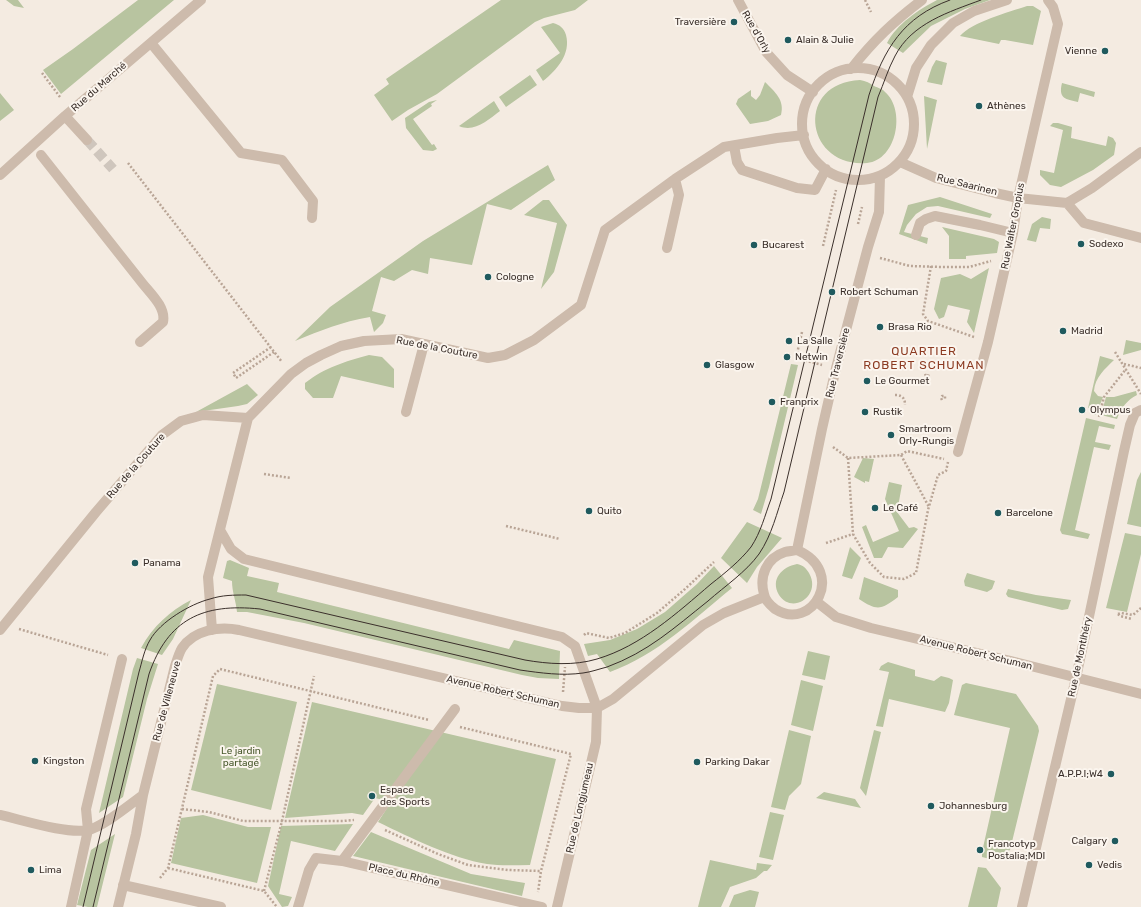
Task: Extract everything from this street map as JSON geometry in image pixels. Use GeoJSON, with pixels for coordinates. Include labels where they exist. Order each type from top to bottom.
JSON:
{"type":"FeatureCollection","features":[{"type":"Feature","properties":{"kind":"street","name":"Rue du Marché"},"geometry":{"type":"LineString","coordinates":[[0,175],[65,116],[201,0]]}},
{"type":"Feature","properties":{"kind":"street","name":"Rue d'Orly"},"geometry":{"type":"LineString","coordinates":[[738,0],[766,52],[787,75],[813,92]]}},
{"type":"Feature","properties":{"kind":"street"},"geometry":{"type":"LineString","coordinates":[[851,69],[871,44],[899,17],[922,0]]}},
{"type":"Feature","properties":{"kind":"street"},"geometry":{"type":"LineString","coordinates":[[907,97],[916,68],[931,45],[953,23],[974,11],[1006,0]]}},
{"type":"Feature","properties":{"kind":"street","name":"Rue Walter Gropius"},"geometry":{"type":"LineString","coordinates":[[958,452],[988,342],[1013,233],[1018,198],[1058,24],[1053,7],[1048,0]]}},
{"type":"Feature","properties":{"kind":"street"},"geometry":{"type":"LineString","coordinates":[[151,43],[241,154],[282,160],[313,201],[312,218]]}},
{"type":"Feature","properties":{"kind":"street"},"geometry":{"type":"LineString","coordinates":[[851,69],[864,69],[886,76],[898,85],[907,97],[913,114],[914,131],[909,148],[900,162],[889,172],[880,176],[859,180],[848,179],[833,174],[819,165],[809,151],[804,135],[803,120],[806,106],[813,92],[823,81],[836,73],[851,69]]}},
{"type":"Feature","properties":{"kind":"street"},"geometry":{"type":"LineString","coordinates":[[65,116],[87,140]]}},
{"type":"Feature","properties":{"kind":"street","name":"Rue de la Couture"},"geometry":{"type":"LineString","coordinates":[[2,627],[96,512],[162,435],[181,421],[203,415],[248,418],[291,374],[306,363],[341,346],[364,341],[401,339],[488,358],[505,355],[534,340],[581,305],[605,230],[675,179],[724,147],[804,135]]}},
{"type":"Feature","properties":{"kind":"street"},"geometry":{"type":"LineString","coordinates":[[734,146],[738,162],[742,170],[797,188],[815,190],[826,169]]}},
{"type":"Feature","properties":{"kind":"street"},"geometry":{"type":"LineString","coordinates":[[1141,152],[1092,188],[1067,203],[1084,223],[1141,238]]}},
{"type":"Feature","properties":{"kind":"street"},"geometry":{"type":"LineString","coordinates":[[41,155],[158,303],[164,315],[163,322],[140,342]]}},
{"type":"Feature","properties":{"kind":"street","name":"Rue Saarinen"},"geometry":{"type":"LineString","coordinates":[[900,162],[936,178],[1018,198],[1067,203]]}},
{"type":"Feature","properties":{"kind":"street","name":"Rue Traversière"},"geometry":{"type":"LineString","coordinates":[[797,550],[822,429],[857,287],[879,212],[880,176]]}},
{"type":"Feature","properties":{"kind":"street"},"geometry":{"type":"LineString","coordinates":[[668,248],[679,195],[675,179]]}},
{"type":"Feature","properties":{"kind":"street"},"geometry":{"type":"LineString","coordinates":[[916,235],[920,224],[926,218],[935,216],[960,220],[1013,233]]}},
{"type":"Feature","properties":{"kind":"street"},"geometry":{"type":"LineString","coordinates":[[406,412],[424,344]]}},
{"type":"Feature","properties":{"kind":"street","name":"Rue de Montlhéry"},"geometry":{"type":"LineString","coordinates":[[1025,906],[1076,678],[1130,425],[1135,413],[1141,410]]}},
{"type":"Feature","properties":{"kind":"street"},"geometry":{"type":"LineString","coordinates":[[212,630],[208,577],[248,418]]}},
{"type":"Feature","properties":{"kind":"street"},"geometry":{"type":"LineString","coordinates":[[220,530],[231,549],[244,559],[562,637],[575,646]]}},
{"type":"Feature","properties":{"kind":"street"},"geometry":{"type":"LineString","coordinates":[[797,550],[807,555],[815,562],[820,571],[822,582],[821,592],[817,602],[810,609],[800,613],[790,614],[779,611],[770,606],[764,597],[762,581],[767,566],[774,558],[785,552],[797,550]]}},
{"type":"Feature","properties":{"kind":"street","name":"Avenue Robert Schuman"},"geometry":{"type":"LineString","coordinates":[[212,630],[224,628],[239,630],[562,706],[596,708],[613,699],[703,625],[724,613],[764,597]]}},
{"type":"Feature","properties":{"kind":"street","name":"Avenue Robert Schuman"},"geometry":{"type":"LineString","coordinates":[[817,602],[836,617],[871,628],[1141,694]]}},
{"type":"Feature","properties":{"kind":"street","name":"Rue de Villeneuve"},"geometry":{"type":"LineString","coordinates":[[118,907],[136,834],[143,795],[175,666],[182,649],[191,639],[201,633],[212,630]]}},
{"type":"Feature","properties":{"kind":"street","name":"Rue de Longjumeau"},"geometry":{"type":"LineString","coordinates":[[556,907],[596,742],[596,708],[575,646]]}},
{"type":"Feature","properties":{"kind":"street"},"geometry":{"type":"LineString","coordinates":[[71,907],[88,830],[86,809],[122,659]]}},
{"type":"Feature","properties":{"kind":"street"},"geometry":{"type":"LineString","coordinates":[[342,861],[455,709]]}},
{"type":"Feature","properties":{"kind":"street"},"geometry":{"type":"LineString","coordinates":[[0,815],[62,830],[88,830],[104,823],[143,795]]}},
{"type":"Feature","properties":{"kind":"street","name":"Place du Rhône"},"geometry":{"type":"LineString","coordinates":[[298,907],[309,870],[316,858],[342,861],[542,907]]}},
{"type":"Feature","properties":{"kind":"street"},"geometry":{"type":"LineString","coordinates":[[123,885],[221,907]]}},
{"type":"Feature","properties":{"kind":"path"},"geometry":{"type":"LineString","coordinates":[[865,0],[871,12]]}},
{"type":"Feature","properties":{"kind":"path"},"geometry":{"type":"LineString","coordinates":[[42,73],[60,97]]}},
{"type":"Feature","properties":{"kind":"path"},"geometry":{"type":"LineString","coordinates":[[128,163],[271,347],[274,352],[236,378],[233,373],[271,347]]}},
{"type":"Feature","properties":{"kind":"path"},"geometry":{"type":"LineString","coordinates":[[823,246],[836,190]]}},
{"type":"Feature","properties":{"kind":"path"},"geometry":{"type":"LineString","coordinates":[[880,258],[910,266],[969,267],[1007,257]]}},
{"type":"Feature","properties":{"kind":"path"},"geometry":{"type":"LineString","coordinates":[[932,266],[923,314],[928,321],[988,342]]}},
{"type":"Feature","properties":{"kind":"path"},"geometry":{"type":"LineString","coordinates":[[802,332],[796,358],[824,365]]}},
{"type":"Feature","properties":{"kind":"path"},"geometry":{"type":"LineString","coordinates":[[1115,352],[1124,364],[1141,394]]}},
{"type":"Feature","properties":{"kind":"path"},"geometry":{"type":"LineString","coordinates":[[1124,364],[1141,368]]}},
{"type":"Feature","properties":{"kind":"path"},"geometry":{"type":"LineString","coordinates":[[1099,417],[1104,397],[1126,369]]}},
{"type":"Feature","properties":{"kind":"path"},"geometry":{"type":"LineString","coordinates":[[925,374],[928,376],[929,373]]}},
{"type":"Feature","properties":{"kind":"path"},"geometry":{"type":"LineString","coordinates":[[895,395],[903,397],[905,400],[905,405]]}},
{"type":"Feature","properties":{"kind":"path"},"geometry":{"type":"LineString","coordinates":[[822,429],[836,433],[833,447],[848,458],[901,455],[907,451],[949,460],[946,471],[938,475],[929,507],[916,572],[904,579],[884,577],[870,563],[853,534],[848,458]]}},
{"type":"Feature","properties":{"kind":"path"},"geometry":{"type":"LineString","coordinates":[[901,455],[929,507]]}},
{"type":"Feature","properties":{"kind":"path"},"geometry":{"type":"LineString","coordinates":[[264,474],[291,478]]}},
{"type":"Feature","properties":{"kind":"path"},"geometry":{"type":"LineString","coordinates":[[506,526],[560,539]]}},
{"type":"Feature","properties":{"kind":"path"},"geometry":{"type":"LineString","coordinates":[[826,543],[853,534]]}},
{"type":"Feature","properties":{"kind":"path"},"geometry":{"type":"LineString","coordinates":[[562,706],[565,664],[568,653],[586,633],[609,638],[625,633],[657,613],[714,562]]}},
{"type":"Feature","properties":{"kind":"path"},"geometry":{"type":"LineString","coordinates":[[1132,619],[1120,616],[1118,614],[1121,613],[1132,615],[1141,608]]}},
{"type":"Feature","properties":{"kind":"path"},"geometry":{"type":"LineString","coordinates":[[2,627],[122,659]]}},
{"type":"Feature","properties":{"kind":"path"},"geometry":{"type":"LineString","coordinates":[[156,883],[168,868],[213,676],[220,669],[571,754],[541,871],[537,896]]}},
{"type":"Feature","properties":{"kind":"path"},"geometry":{"type":"LineString","coordinates":[[264,891],[282,821],[314,676]]}},
{"type":"Feature","properties":{"kind":"path"},"geometry":{"type":"LineString","coordinates":[[168,868],[264,891],[276,907]]}},
{"type":"Feature","properties":{"kind":"green space"},"geometry":{"type":"Polygon","coordinates":[[[6,0],[18,0],[24,8],[14,6],[6,0]]]}},
{"type":"Feature","properties":{"kind":"green space"},"geometry":{"type":"Polygon","coordinates":[[[138,0],[174,0],[61,94],[43,70],[138,0]]]}},
{"type":"Feature","properties":{"kind":"green space"},"geometry":{"type":"Polygon","coordinates":[[[501,0],[588,0],[575,10],[544,18],[535,22],[437,94],[408,110],[392,121],[374,95],[389,84],[386,79],[501,0]]]}},
{"type":"Feature","properties":{"kind":"green space"},"geometry":{"type":"Polygon","coordinates":[[[937,0],[990,0],[965,9],[931,26],[903,53],[887,43],[902,24],[923,8],[937,0]]]}},
{"type":"Feature","properties":{"kind":"green space"},"geometry":{"type":"Polygon","coordinates":[[[1027,6],[1033,6],[1041,11],[1033,45],[1005,40],[1001,40],[999,44],[960,36],[973,26],[1001,14],[1027,6]]]}},
{"type":"Feature","properties":{"kind":"green space"},"geometry":{"type":"Polygon","coordinates":[[[553,23],[560,26],[566,35],[567,42],[565,55],[558,67],[543,81],[536,70],[560,53],[541,27],[553,23]]]}},
{"type":"Feature","properties":{"kind":"green space"},"geometry":{"type":"Polygon","coordinates":[[[936,60],[947,63],[942,85],[927,82],[936,60]]]}},
{"type":"Feature","properties":{"kind":"green space"},"geometry":{"type":"Polygon","coordinates":[[[530,75],[537,85],[506,107],[499,97],[530,75]]]}},
{"type":"Feature","properties":{"kind":"green space"},"geometry":{"type":"Polygon","coordinates":[[[860,80],[882,89],[891,100],[895,110],[895,133],[891,144],[885,153],[877,160],[867,163],[846,161],[830,153],[820,140],[816,124],[817,109],[825,95],[839,85],[860,80]]]}},
{"type":"Feature","properties":{"kind":"green space"},"geometry":{"type":"Polygon","coordinates":[[[765,82],[776,93],[782,105],[781,115],[768,121],[750,124],[736,104],[738,99],[751,90],[751,96],[756,100],[760,95],[765,82]]]}},
{"type":"Feature","properties":{"kind":"green space"},"geometry":{"type":"Polygon","coordinates":[[[1062,83],[1095,92],[1094,97],[1080,93],[1078,102],[1067,99],[1061,92],[1062,83]]]}},
{"type":"Feature","properties":{"kind":"green space"},"geometry":{"type":"Polygon","coordinates":[[[0,93],[14,110],[0,121],[0,93]]]}},
{"type":"Feature","properties":{"kind":"green space"},"geometry":{"type":"Polygon","coordinates":[[[924,96],[937,100],[927,149],[924,96]]]}},
{"type":"Feature","properties":{"kind":"green space"},"geometry":{"type":"Polygon","coordinates":[[[437,100],[431,104],[432,106],[413,119],[432,145],[434,144],[437,149],[433,151],[423,150],[406,128],[405,118],[429,102],[437,100]]]}},
{"type":"Feature","properties":{"kind":"green space"},"geometry":{"type":"Polygon","coordinates":[[[494,101],[500,111],[491,118],[475,127],[465,128],[459,126],[494,101]]]}},
{"type":"Feature","properties":{"kind":"green space"},"geometry":{"type":"Polygon","coordinates":[[[1053,123],[1072,127],[1071,138],[1106,146],[1108,136],[1113,138],[1116,143],[1114,155],[1093,170],[1061,187],[1050,185],[1040,175],[1040,170],[1054,173],[1063,130],[1050,126],[1053,123]]]}},
{"type":"Feature","properties":{"kind":"green space"},"geometry":{"type":"Polygon","coordinates":[[[548,165],[555,180],[511,210],[487,204],[472,265],[430,258],[428,274],[412,270],[394,281],[381,277],[372,311],[386,315],[383,323],[374,332],[370,317],[341,324],[295,341],[330,307],[423,241],[548,165]]]}},
{"type":"Feature","properties":{"kind":"green space"},"geometry":{"type":"Polygon","coordinates":[[[940,197],[992,214],[990,218],[938,206],[927,207],[916,214],[907,225],[904,232],[928,238],[927,244],[899,234],[908,205],[940,197]]]}},
{"type":"Feature","properties":{"kind":"green space"},"geometry":{"type":"Polygon","coordinates":[[[543,200],[549,200],[567,225],[554,272],[541,289],[557,223],[524,215],[543,200]]]}},
{"type":"Feature","properties":{"kind":"green space"},"geometry":{"type":"Polygon","coordinates":[[[1042,217],[1051,219],[1050,229],[1040,228],[1036,242],[1027,240],[1032,224],[1042,217]]]}},
{"type":"Feature","properties":{"kind":"green space"},"geometry":{"type":"Polygon","coordinates":[[[942,227],[994,239],[999,242],[997,253],[966,256],[966,259],[949,259],[949,236],[942,227]]]}},
{"type":"Feature","properties":{"kind":"green space"},"geometry":{"type":"Polygon","coordinates":[[[989,268],[974,333],[967,322],[970,310],[948,305],[944,317],[939,319],[934,309],[941,278],[960,274],[971,279],[989,268]]]}},
{"type":"Feature","properties":{"kind":"green space"},"geometry":{"type":"Polygon","coordinates":[[[1126,340],[1141,343],[1141,350],[1123,355],[1126,340]]]}},
{"type":"Feature","properties":{"kind":"green space"},"geometry":{"type":"Polygon","coordinates":[[[369,355],[382,357],[394,369],[394,388],[341,376],[333,398],[313,398],[305,389],[305,383],[320,373],[343,363],[369,355]]]}},
{"type":"Feature","properties":{"kind":"green space"},"geometry":{"type":"Polygon","coordinates":[[[1100,356],[1114,360],[1096,382],[1094,391],[1098,396],[1103,397],[1096,415],[1089,413],[1091,409],[1088,408],[1100,356]]]}},
{"type":"Feature","properties":{"kind":"green space"},"geometry":{"type":"Polygon","coordinates":[[[791,364],[798,365],[769,487],[761,514],[753,510],[758,499],[791,364]]]}},
{"type":"Feature","properties":{"kind":"green space"},"geometry":{"type":"Polygon","coordinates":[[[247,384],[258,395],[247,404],[196,412],[247,384]]]}},
{"type":"Feature","properties":{"kind":"green space"},"geometry":{"type":"Polygon","coordinates":[[[1136,391],[1137,395],[1130,399],[1120,411],[1117,419],[1101,415],[1106,397],[1114,397],[1136,391]]]}},
{"type":"Feature","properties":{"kind":"green space"},"geometry":{"type":"Polygon","coordinates":[[[1086,418],[1115,425],[1114,429],[1099,426],[1095,442],[1111,445],[1109,450],[1094,447],[1075,530],[1090,534],[1088,539],[1062,534],[1060,530],[1086,418]]]}},
{"type":"Feature","properties":{"kind":"green space"},"geometry":{"type":"Polygon","coordinates":[[[863,458],[874,459],[869,482],[865,481],[865,483],[854,477],[863,458]]]}},
{"type":"Feature","properties":{"kind":"green space"},"geometry":{"type":"Polygon","coordinates":[[[1141,472],[1141,527],[1127,524],[1137,480],[1141,472]]]}},
{"type":"Feature","properties":{"kind":"green space"},"geometry":{"type":"Polygon","coordinates":[[[889,482],[902,485],[897,512],[909,528],[914,527],[918,529],[903,548],[888,547],[882,558],[874,558],[862,527],[866,525],[873,542],[899,531],[885,499],[889,482]]]}},
{"type":"Feature","properties":{"kind":"green space"},"geometry":{"type":"Polygon","coordinates":[[[747,522],[782,538],[757,567],[747,583],[721,558],[747,522]]]}},
{"type":"Feature","properties":{"kind":"green space"},"geometry":{"type":"Polygon","coordinates":[[[1125,533],[1141,536],[1141,554],[1127,612],[1106,608],[1125,533]]]}},
{"type":"Feature","properties":{"kind":"green space"},"geometry":{"type":"Polygon","coordinates":[[[850,547],[861,558],[852,579],[842,576],[850,547]]]}},
{"type":"Feature","properties":{"kind":"green space"},"geometry":{"type":"Polygon","coordinates":[[[230,560],[249,568],[247,576],[279,583],[277,592],[509,649],[514,640],[560,651],[559,679],[538,678],[522,675],[304,623],[247,612],[237,612],[232,581],[223,578],[227,561],[230,560]]]}},
{"type":"Feature","properties":{"kind":"green space"},"geometry":{"type":"Polygon","coordinates":[[[797,564],[804,567],[809,573],[812,581],[812,589],[804,600],[798,603],[791,603],[785,601],[779,595],[776,584],[782,571],[797,564]]]}},
{"type":"Feature","properties":{"kind":"green space"},"geometry":{"type":"Polygon","coordinates":[[[714,566],[732,588],[689,624],[659,646],[644,656],[610,672],[597,654],[588,656],[584,644],[610,640],[637,629],[665,612],[697,584],[714,566]]]}},
{"type":"Feature","properties":{"kind":"green space"},"geometry":{"type":"Polygon","coordinates":[[[967,573],[995,581],[992,589],[987,592],[965,586],[964,581],[967,573]]]}},
{"type":"Feature","properties":{"kind":"green space"},"geometry":{"type":"Polygon","coordinates":[[[864,577],[898,590],[898,597],[883,607],[870,606],[859,599],[864,577]]]}},
{"type":"Feature","properties":{"kind":"green space"},"geometry":{"type":"Polygon","coordinates":[[[1008,589],[1071,600],[1068,609],[1062,610],[1008,597],[1006,594],[1008,589]]]}},
{"type":"Feature","properties":{"kind":"green space"},"geometry":{"type":"Polygon","coordinates":[[[191,600],[173,639],[162,655],[141,648],[151,633],[169,614],[191,600]]]}},
{"type":"Feature","properties":{"kind":"green space"},"geometry":{"type":"Polygon","coordinates":[[[808,651],[830,656],[825,680],[802,675],[808,651]]]}},
{"type":"Feature","properties":{"kind":"green space"},"geometry":{"type":"Polygon","coordinates":[[[137,658],[158,664],[147,699],[123,797],[99,813],[133,669],[137,658]]]}},
{"type":"Feature","properties":{"kind":"green space"},"geometry":{"type":"Polygon","coordinates":[[[888,662],[915,670],[915,676],[934,681],[941,676],[953,680],[949,703],[945,712],[889,699],[883,727],[876,726],[889,672],[879,670],[881,666],[888,662]]]}},
{"type":"Feature","properties":{"kind":"green space"},"geometry":{"type":"Polygon","coordinates":[[[801,680],[823,686],[813,731],[791,725],[801,680]]]}},
{"type":"Feature","properties":{"kind":"green space"},"geometry":{"type":"Polygon","coordinates":[[[966,683],[1016,694],[1038,726],[1039,731],[1010,850],[990,859],[982,857],[982,852],[1010,728],[954,715],[962,685],[966,683]]]}},
{"type":"Feature","properties":{"kind":"green space","name":"Le jardin partagé"},"geometry":{"type":"Polygon","coordinates":[[[217,684],[297,702],[271,810],[191,790],[217,684]]]}},
{"type":"Feature","properties":{"kind":"green space"},"geometry":{"type":"Polygon","coordinates":[[[312,702],[556,759],[530,865],[487,864],[459,857],[431,847],[378,822],[391,802],[375,798],[363,815],[352,813],[285,818],[312,702]]]}},
{"type":"Feature","properties":{"kind":"green space"},"geometry":{"type":"Polygon","coordinates":[[[789,730],[811,736],[801,784],[789,796],[785,810],[771,807],[789,730]]]}},
{"type":"Feature","properties":{"kind":"green space"},"geometry":{"type":"Polygon","coordinates":[[[874,730],[881,732],[866,796],[860,788],[874,730]]]}},
{"type":"Feature","properties":{"kind":"green space"},"geometry":{"type":"Polygon","coordinates":[[[824,792],[855,799],[861,808],[816,798],[824,792]]]}},
{"type":"Feature","properties":{"kind":"green space"},"geometry":{"type":"Polygon","coordinates":[[[770,812],[784,815],[773,860],[759,857],[770,812]]]}},
{"type":"Feature","properties":{"kind":"green space"},"geometry":{"type":"Polygon","coordinates":[[[203,815],[248,827],[271,827],[257,883],[171,863],[181,818],[203,815]]]}},
{"type":"Feature","properties":{"kind":"green space"},"geometry":{"type":"Polygon","coordinates":[[[353,824],[335,851],[291,841],[279,894],[292,897],[288,906],[282,907],[268,886],[281,826],[353,824]]]}},
{"type":"Feature","properties":{"kind":"green space"},"geometry":{"type":"Polygon","coordinates":[[[371,832],[471,874],[525,883],[522,896],[353,856],[371,832]]]}},
{"type":"Feature","properties":{"kind":"green space"},"geometry":{"type":"Polygon","coordinates":[[[115,834],[97,907],[77,905],[91,850],[115,834]]]}},
{"type":"Feature","properties":{"kind":"green space"},"geometry":{"type":"Polygon","coordinates":[[[710,860],[756,870],[757,863],[772,865],[767,871],[764,871],[756,878],[730,887],[721,907],[698,907],[710,860]]]}},
{"type":"Feature","properties":{"kind":"green space"},"geometry":{"type":"Polygon","coordinates":[[[978,867],[986,868],[1001,888],[997,907],[968,907],[978,867]]]}},
{"type":"Feature","properties":{"kind":"green space"},"geometry":{"type":"Polygon","coordinates":[[[750,890],[759,892],[755,907],[729,907],[734,895],[750,890]]]}},
{"type":"Feature","properties":{"kind":"tunnel"},"geometry":{"type":"LineString","coordinates":[[87,140],[113,169]]}},
{"type":"Feature","properties":{"kind":"tram line"},"geometry":{"type":"LineString","coordinates":[[83,907],[145,652],[155,633],[168,620],[185,609],[202,601],[214,598],[246,595],[525,660],[543,663],[579,663],[597,659],[629,646],[658,628],[742,557],[751,547],[758,535],[771,499],[869,95],[875,78],[889,49],[908,25],[934,7],[950,0]]}},
{"type":"Feature","properties":{"kind":"tram line"},"geometry":{"type":"LineString","coordinates":[[93,907],[149,674],[157,655],[166,640],[177,628],[190,619],[205,612],[221,609],[260,609],[520,670],[552,674],[575,674],[607,667],[648,647],[684,621],[735,579],[754,561],[764,547],[784,492],[878,97],[888,71],[902,45],[921,27],[944,14],[981,0]]}},
{"type":"Feature","properties":{"kind":"place","name":"Traversière"},"geometry":{"type":"Point","coordinates":[734,22]}},
{"type":"Feature","properties":{"kind":"place","name":"Alain & Julie"},"geometry":{"type":"Point","coordinates":[788,40]}},
{"type":"Feature","properties":{"kind":"place","name":"Vienne"},"geometry":{"type":"Point","coordinates":[1105,51]}},
{"type":"Feature","properties":{"kind":"place","name":"Athènes"},"geometry":{"type":"Point","coordinates":[979,106]}},
{"type":"Feature","properties":{"kind":"place","name":"Sodexo"},"geometry":{"type":"Point","coordinates":[1081,244]}},
{"type":"Feature","properties":{"kind":"place","name":"Bucarest"},"geometry":{"type":"Point","coordinates":[754,245]}},
{"type":"Feature","properties":{"kind":"place","name":"Cologne"},"geometry":{"type":"Point","coordinates":[488,277]}},
{"type":"Feature","properties":{"kind":"place","name":"Robert Schuman"},"geometry":{"type":"Point","coordinates":[832,292]}},
{"type":"Feature","properties":{"kind":"place","name":"Brasa Rio"},"geometry":{"type":"Point","coordinates":[880,327]}},
{"type":"Feature","properties":{"kind":"place","name":"Madrid"},"geometry":{"type":"Point","coordinates":[1063,331]}},
{"type":"Feature","properties":{"kind":"place","name":"La Salle"},"geometry":{"type":"Point","coordinates":[789,341]}},
{"type":"Feature","properties":{"kind":"place","name":"Netwin"},"geometry":{"type":"Point","coordinates":[787,357]}},
{"type":"Feature","properties":{"kind":"place","name":"Glasgow"},"geometry":{"type":"Point","coordinates":[707,365]}},
{"type":"Feature","properties":{"kind":"place","name":"Le Gourmet"},"geometry":{"type":"Point","coordinates":[867,381]}},
{"type":"Feature","properties":{"kind":"place","name":"Franprix"},"geometry":{"type":"Point","coordinates":[772,402]}},
{"type":"Feature","properties":{"kind":"place","name":"Olympus"},"geometry":{"type":"Point","coordinates":[1082,410]}},
{"type":"Feature","properties":{"kind":"place","name":"Rustik"},"geometry":{"type":"Point","coordinates":[865,412]}},
{"type":"Feature","properties":{"kind":"place","name":"Smartroom Orly-Rungis"},"geometry":{"type":"Point","coordinates":[891,435]}},
{"type":"Feature","properties":{"kind":"place","name":"Le Café"},"geometry":{"type":"Point","coordinates":[875,508]}},
{"type":"Feature","properties":{"kind":"place","name":"Quito"},"geometry":{"type":"Point","coordinates":[589,511]}},
{"type":"Feature","properties":{"kind":"place","name":"Barcelone"},"geometry":{"type":"Point","coordinates":[998,513]}},
{"type":"Feature","properties":{"kind":"place","name":"Panama"},"geometry":{"type":"Point","coordinates":[135,563]}},
{"type":"Feature","properties":{"kind":"place","name":"Kingston"},"geometry":{"type":"Point","coordinates":[35,761]}},
{"type":"Feature","properties":{"kind":"place","name":"Parking Dakar"},"geometry":{"type":"Point","coordinates":[697,762]}},
{"type":"Feature","properties":{"kind":"place","name":"A.P.P.I;W4"},"geometry":{"type":"Point","coordinates":[1111,774]}},
{"type":"Feature","properties":{"kind":"place","name":"Espace des Sports"},"geometry":{"type":"Point","coordinates":[372,796]}},
{"type":"Feature","properties":{"kind":"place","name":"Johannesburg"},"geometry":{"type":"Point","coordinates":[931,806]}},
{"type":"Feature","properties":{"kind":"place","name":"Calgary"},"geometry":{"type":"Point","coordinates":[1115,841]}},
{"type":"Feature","properties":{"kind":"place","name":"Francotyp Postalia;MDI"},"geometry":{"type":"Point","coordinates":[980,850]}},
{"type":"Feature","properties":{"kind":"place","name":"Vedis"},"geometry":{"type":"Point","coordinates":[1089,865]}},
{"type":"Feature","properties":{"kind":"place","name":"Lima"},"geometry":{"type":"Point","coordinates":[31,870]}},
{"type":"Feature","properties":{"kind":"district","name":"QUARTIER ROBERT SCHUMAN"},"geometry":{"type":"Point","coordinates":[924,359]}}]}
